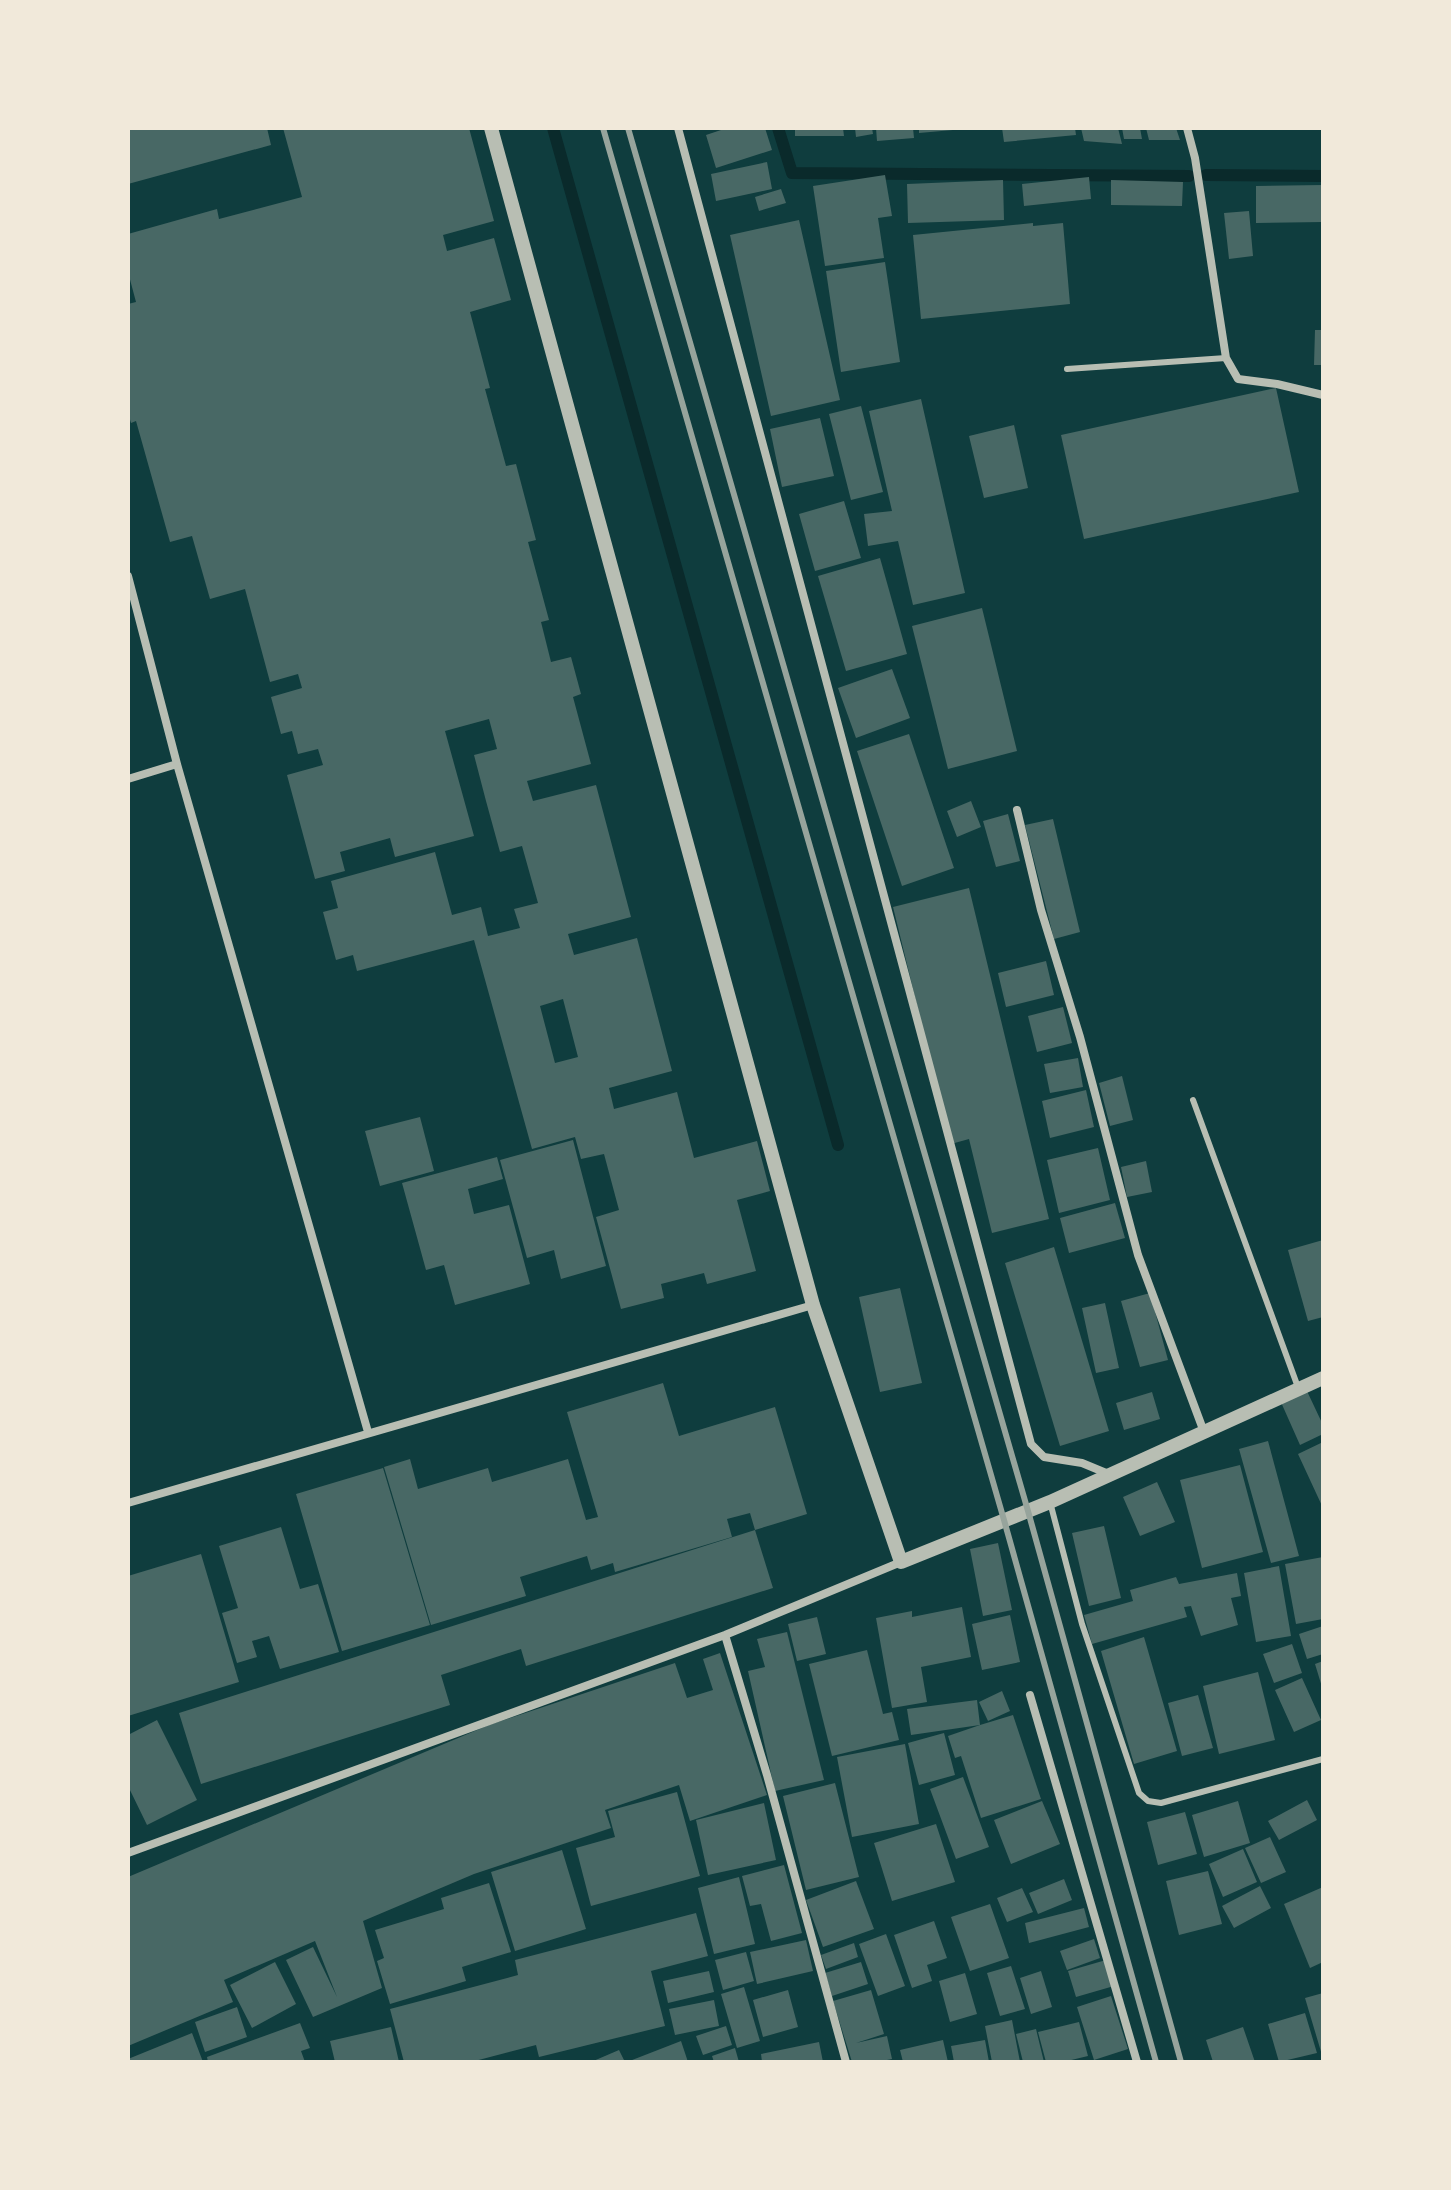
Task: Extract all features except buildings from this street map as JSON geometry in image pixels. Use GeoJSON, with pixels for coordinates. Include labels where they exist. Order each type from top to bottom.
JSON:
{"type":"FeatureCollection","features":[{"type":"Feature","properties":{"kind":"street"},"geometry":{"type":"LineString","coordinates":[[491,128],[813,1305],[901,1562]]}},
{"type":"Feature","properties":{"kind":"street"},"geometry":{"type":"LineString","coordinates":[[678,128],[1031,1444],[1044,1457],[1082,1463],[1111,1475]]}},
{"type":"Feature","properties":{"kind":"street"},"geometry":{"type":"LineString","coordinates":[[1187,128],[1195,158],[1226,358],[1238,379],[1323,395]]}},
{"type":"Feature","properties":{"kind":"street"},"geometry":{"type":"LineString","coordinates":[[128,576],[177,764],[368,1432]]}},
{"type":"Feature","properties":{"kind":"street"},"geometry":{"type":"LineString","coordinates":[[128,779],[177,764]]}},
{"type":"Feature","properties":{"kind":"street"},"geometry":{"type":"LineString","coordinates":[[1017,810],[1041,910],[1080,1037],[1138,1255],[1204,1433]]}},
{"type":"Feature","properties":{"kind":"street"},"geometry":{"type":"LineString","coordinates":[[128,1503],[813,1305]]}},
{"type":"Feature","properties":{"kind":"street"},"geometry":{"type":"LineString","coordinates":[[128,1853],[725,1635],[1050,1502],[1323,1378]]}},
{"type":"Feature","properties":{"kind":"street"},"geometry":{"type":"LineString","coordinates":[[725,1635],[846,2062]]}},
{"type":"Feature","properties":{"kind":"street"},"geometry":{"type":"LineString","coordinates":[[1030,1695],[1136,2062]]}},
{"type":"Feature","properties":{"kind":"lane"},"geometry":{"type":"LineString","coordinates":[[1067,369],[1226,358]]}},
{"type":"Feature","properties":{"kind":"lane"},"geometry":{"type":"LineString","coordinates":[[1193,1100],[1299,1390]]}},
{"type":"Feature","properties":{"kind":"lane"},"geometry":{"type":"LineString","coordinates":[[1050,1502],[1082,1624],[1139,1793],[1148,1801],[1161,1803],[1323,1759]]}},
{"type":"Feature","properties":{"kind":"waterway"},"geometry":{"type":"LineString","coordinates":[[553,128],[838,1145]]}},
{"type":"Feature","properties":{"kind":"waterway"},"geometry":{"type":"LineString","coordinates":[[778,128],[792,173],[1189,176]]}},
{"type":"Feature","properties":{"kind":"waterway"},"geometry":{"type":"LineString","coordinates":[[1206,175],[1323,176]]}},
{"type":"Feature","properties":{"kind":"railway"},"geometry":{"type":"LineString","coordinates":[[603,128],[1004,1520],[1156,2062]]}},
{"type":"Feature","properties":{"kind":"railway"},"geometry":{"type":"LineString","coordinates":[[628,128],[1028,1511],[1181,2062]]}}]}
